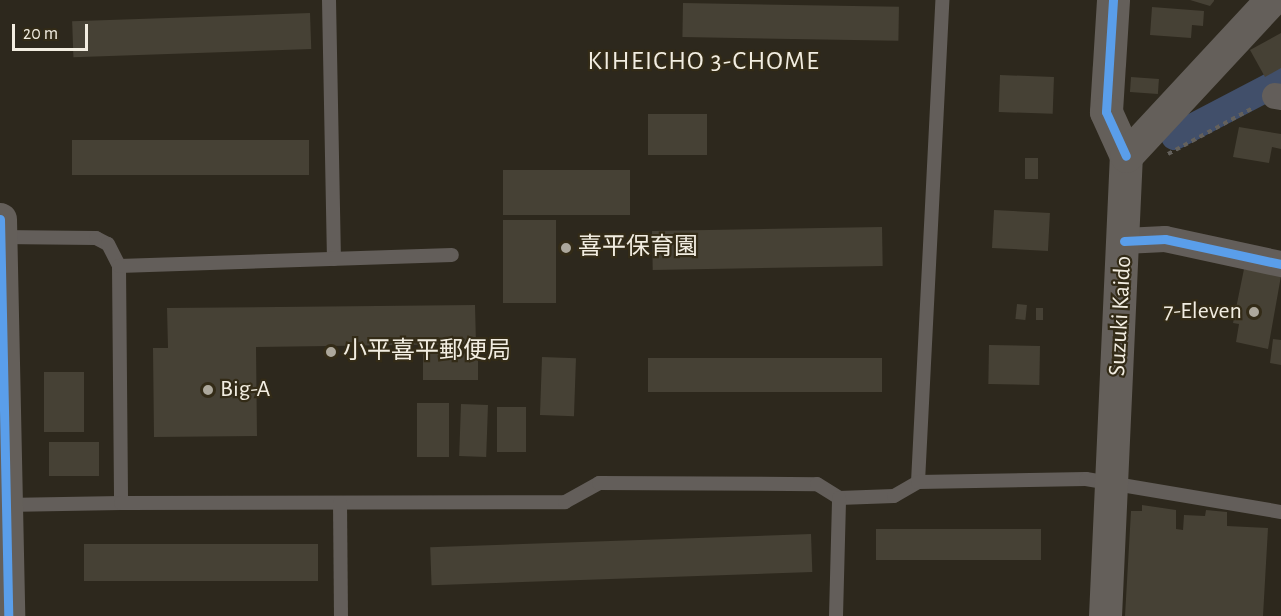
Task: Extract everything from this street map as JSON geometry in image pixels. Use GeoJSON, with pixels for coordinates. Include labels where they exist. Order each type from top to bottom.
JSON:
{"type":"FeatureCollection","features":[{"type":"Feature","properties":{"kind":"main road"},"geometry":{"type":"LineString","coordinates":[[1113,0],[1106,112],[1126,156],[1271,0]]}},
{"type":"Feature","properties":{"kind":"main road","name":"Suzuki Kaido"},"geometry":{"type":"LineString","coordinates":[[1105,616],[1124,241],[1126,156]]}},
{"type":"Feature","properties":{"kind":"main road"},"geometry":{"type":"LineString","coordinates":[[0,219],[8,616]]}},
{"type":"Feature","properties":{"kind":"street"},"geometry":{"type":"LineString","coordinates":[[1124,241],[1165,239],[1281,264]]}},
{"type":"Feature","properties":{"kind":"lane"},"geometry":{"type":"LineString","coordinates":[[329,0],[334,259]]}},
{"type":"Feature","properties":{"kind":"lane"},"geometry":{"type":"LineString","coordinates":[[918,482],[942,0]]}},
{"type":"Feature","properties":{"kind":"lane"},"geometry":{"type":"LineString","coordinates":[[0,237],[96,238],[108,244],[119,266],[121,503]]}},
{"type":"Feature","properties":{"kind":"lane"},"geometry":{"type":"LineString","coordinates":[[119,266],[452,255]]}},
{"type":"Feature","properties":{"kind":"lane"},"geometry":{"type":"LineString","coordinates":[[5,505],[565,501],[599,483],[817,484],[839,498],[894,496],[918,482],[1112,480],[1281,513]]}},
{"type":"Feature","properties":{"kind":"lane"},"geometry":{"type":"LineString","coordinates":[[836,616],[839,498]]}},
{"type":"Feature","properties":{"kind":"lane"},"geometry":{"type":"LineString","coordinates":[[340,503],[341,616]]}},
{"type":"Feature","properties":{"kind":"path"},"geometry":{"type":"LineString","coordinates":[[1165,153],[1174,155],[1278,96]]}},
{"type":"Feature","properties":{"kind":"building"},"geometry":{"type":"Polygon","coordinates":[[[1190,0],[1214,0],[1214,1],[1210,6],[1190,0]]]}},
{"type":"Feature","properties":{"kind":"building"},"geometry":{"type":"Polygon","coordinates":[[[683,3],[899,7],[898,41],[682,37],[683,3]]]}},
{"type":"Feature","properties":{"kind":"building"},"geometry":{"type":"Polygon","coordinates":[[[1152,7],[1204,11],[1203,26],[1192,25],[1191,38],[1150,35],[1152,7]]]}},
{"type":"Feature","properties":{"kind":"building"},"geometry":{"type":"Polygon","coordinates":[[[310,13],[311,49],[73,57],[72,21],[310,13]]]}},
{"type":"Feature","properties":{"kind":"building"},"geometry":{"type":"Polygon","coordinates":[[[1281,33],[1281,68],[1265,77],[1250,50],[1281,33]]]}},
{"type":"Feature","properties":{"kind":"building"},"geometry":{"type":"Polygon","coordinates":[[[1000,75],[1054,77],[1053,114],[999,112],[1000,75]]]}},
{"type":"Feature","properties":{"kind":"building"},"geometry":{"type":"Polygon","coordinates":[[[1131,77],[1159,79],[1158,94],[1130,92],[1131,77]]]}},
{"type":"Feature","properties":{"kind":"building"},"geometry":{"type":"Polygon","coordinates":[[[648,114],[707,114],[707,155],[648,155],[648,114]]]}},
{"type":"Feature","properties":{"kind":"building"},"geometry":{"type":"Polygon","coordinates":[[[1239,127],[1281,134],[1281,149],[1272,147],[1269,163],[1233,157],[1239,127]]]}},
{"type":"Feature","properties":{"kind":"building"},"geometry":{"type":"Polygon","coordinates":[[[72,140],[309,140],[309,175],[72,175],[72,140]]]}},
{"type":"Feature","properties":{"kind":"building"},"geometry":{"type":"Polygon","coordinates":[[[1025,158],[1038,158],[1038,179],[1025,179],[1025,158]]]}},
{"type":"Feature","properties":{"kind":"building"},"geometry":{"type":"Polygon","coordinates":[[[503,170],[630,170],[630,215],[503,215],[503,170]]]}},
{"type":"Feature","properties":{"kind":"building"},"geometry":{"type":"Polygon","coordinates":[[[994,210],[1050,213],[1048,251],[992,248],[994,210]]]}},
{"type":"Feature","properties":{"kind":"building"},"geometry":{"type":"Polygon","coordinates":[[[503,220],[556,220],[556,303],[503,303],[503,220]]]}},
{"type":"Feature","properties":{"kind":"building"},"geometry":{"type":"Polygon","coordinates":[[[882,227],[883,266],[653,270],[652,231],[882,227]]]}},
{"type":"Feature","properties":{"kind":"building"},"geometry":{"type":"Polygon","coordinates":[[[1244,269],[1281,276],[1268,349],[1236,342],[1239,324],[1233,323],[1244,269]]]}},
{"type":"Feature","properties":{"kind":"building"},"geometry":{"type":"Polygon","coordinates":[[[1017,304],[1027,305],[1025,320],[1015,319],[1017,304]]]}},
{"type":"Feature","properties":{"kind":"building"},"geometry":{"type":"Polygon","coordinates":[[[475,305],[476,344],[256,347],[257,436],[154,437],[153,348],[168,348],[167,308],[475,305]]]}},
{"type":"Feature","properties":{"kind":"building"},"geometry":{"type":"Polygon","coordinates":[[[1036,308],[1043,308],[1043,320],[1036,320],[1036,308]]]}},
{"type":"Feature","properties":{"kind":"building"},"geometry":{"type":"Polygon","coordinates":[[[1273,339],[1281,340],[1281,365],[1270,363],[1273,339]]]}},
{"type":"Feature","properties":{"kind":"building"},"geometry":{"type":"Polygon","coordinates":[[[989,345],[1040,346],[1039,385],[988,384],[989,345]]]}},
{"type":"Feature","properties":{"kind":"building"},"geometry":{"type":"Polygon","coordinates":[[[423,351],[478,351],[478,380],[423,380],[423,351]]]}},
{"type":"Feature","properties":{"kind":"building"},"geometry":{"type":"Polygon","coordinates":[[[542,357],[576,358],[574,416],[540,415],[542,357]]]}},
{"type":"Feature","properties":{"kind":"building"},"geometry":{"type":"Polygon","coordinates":[[[648,358],[882,358],[882,392],[648,392],[648,358]]]}},
{"type":"Feature","properties":{"kind":"building"},"geometry":{"type":"Polygon","coordinates":[[[44,372],[84,372],[84,432],[44,432],[44,372]]]}},
{"type":"Feature","properties":{"kind":"building"},"geometry":{"type":"Polygon","coordinates":[[[417,403],[449,403],[449,457],[417,457],[417,403]]]}},
{"type":"Feature","properties":{"kind":"building"},"geometry":{"type":"Polygon","coordinates":[[[461,404],[488,405],[486,457],[459,456],[461,404]]]}},
{"type":"Feature","properties":{"kind":"building"},"geometry":{"type":"Polygon","coordinates":[[[497,407],[526,407],[526,452],[497,452],[497,407]]]}},
{"type":"Feature","properties":{"kind":"building"},"geometry":{"type":"Polygon","coordinates":[[[49,442],[99,442],[99,476],[49,476],[49,442]]]}},
{"type":"Feature","properties":{"kind":"building"},"geometry":{"type":"Polygon","coordinates":[[[1142,505],[1176,510],[1176,529],[1183,530],[1184,515],[1205,516],[1206,510],[1227,512],[1227,526],[1268,528],[1263,616],[1125,616],[1131,511],[1142,511],[1142,505]]]}},
{"type":"Feature","properties":{"kind":"building"},"geometry":{"type":"Polygon","coordinates":[[[876,529],[1041,529],[1041,560],[876,560],[876,529]]]}},
{"type":"Feature","properties":{"kind":"building"},"geometry":{"type":"Polygon","coordinates":[[[811,534],[812,572],[432,585],[430,547],[811,534]]]}},
{"type":"Feature","properties":{"kind":"building"},"geometry":{"type":"Polygon","coordinates":[[[84,544],[318,544],[318,581],[84,581],[84,544]]]}},
{"type":"Feature","properties":{"kind":"waterway"},"geometry":{"type":"LineString","coordinates":[[1174,136],[1281,80]]}},
{"type":"Feature","properties":{"kind":"cycle path"},"geometry":{"type":"LineString","coordinates":[[1113,0],[1106,112],[1126,156]]}},
{"type":"Feature","properties":{"kind":"cycle path"},"geometry":{"type":"LineString","coordinates":[[0,219],[8,616]]}},
{"type":"Feature","properties":{"kind":"cycle path"},"geometry":{"type":"LineString","coordinates":[[1124,241],[1165,239],[1281,264]]}},
{"type":"Feature","properties":{"kind":"place","name":"喜平保育園"},"geometry":{"type":"Point","coordinates":[566,248]}},
{"type":"Feature","properties":{"kind":"place","name":"7-Eleven"},"geometry":{"type":"Point","coordinates":[1254,312]}},
{"type":"Feature","properties":{"kind":"place","name":"小平喜平郵便局"},"geometry":{"type":"Point","coordinates":[331,352]}},
{"type":"Feature","properties":{"kind":"place","name":"Big-A"},"geometry":{"type":"Point","coordinates":[208,390]}},
{"type":"Feature","properties":{"kind":"district","name":"KIHEICHO 3-CHOME"},"geometry":{"type":"Point","coordinates":[704,62]}}]}
